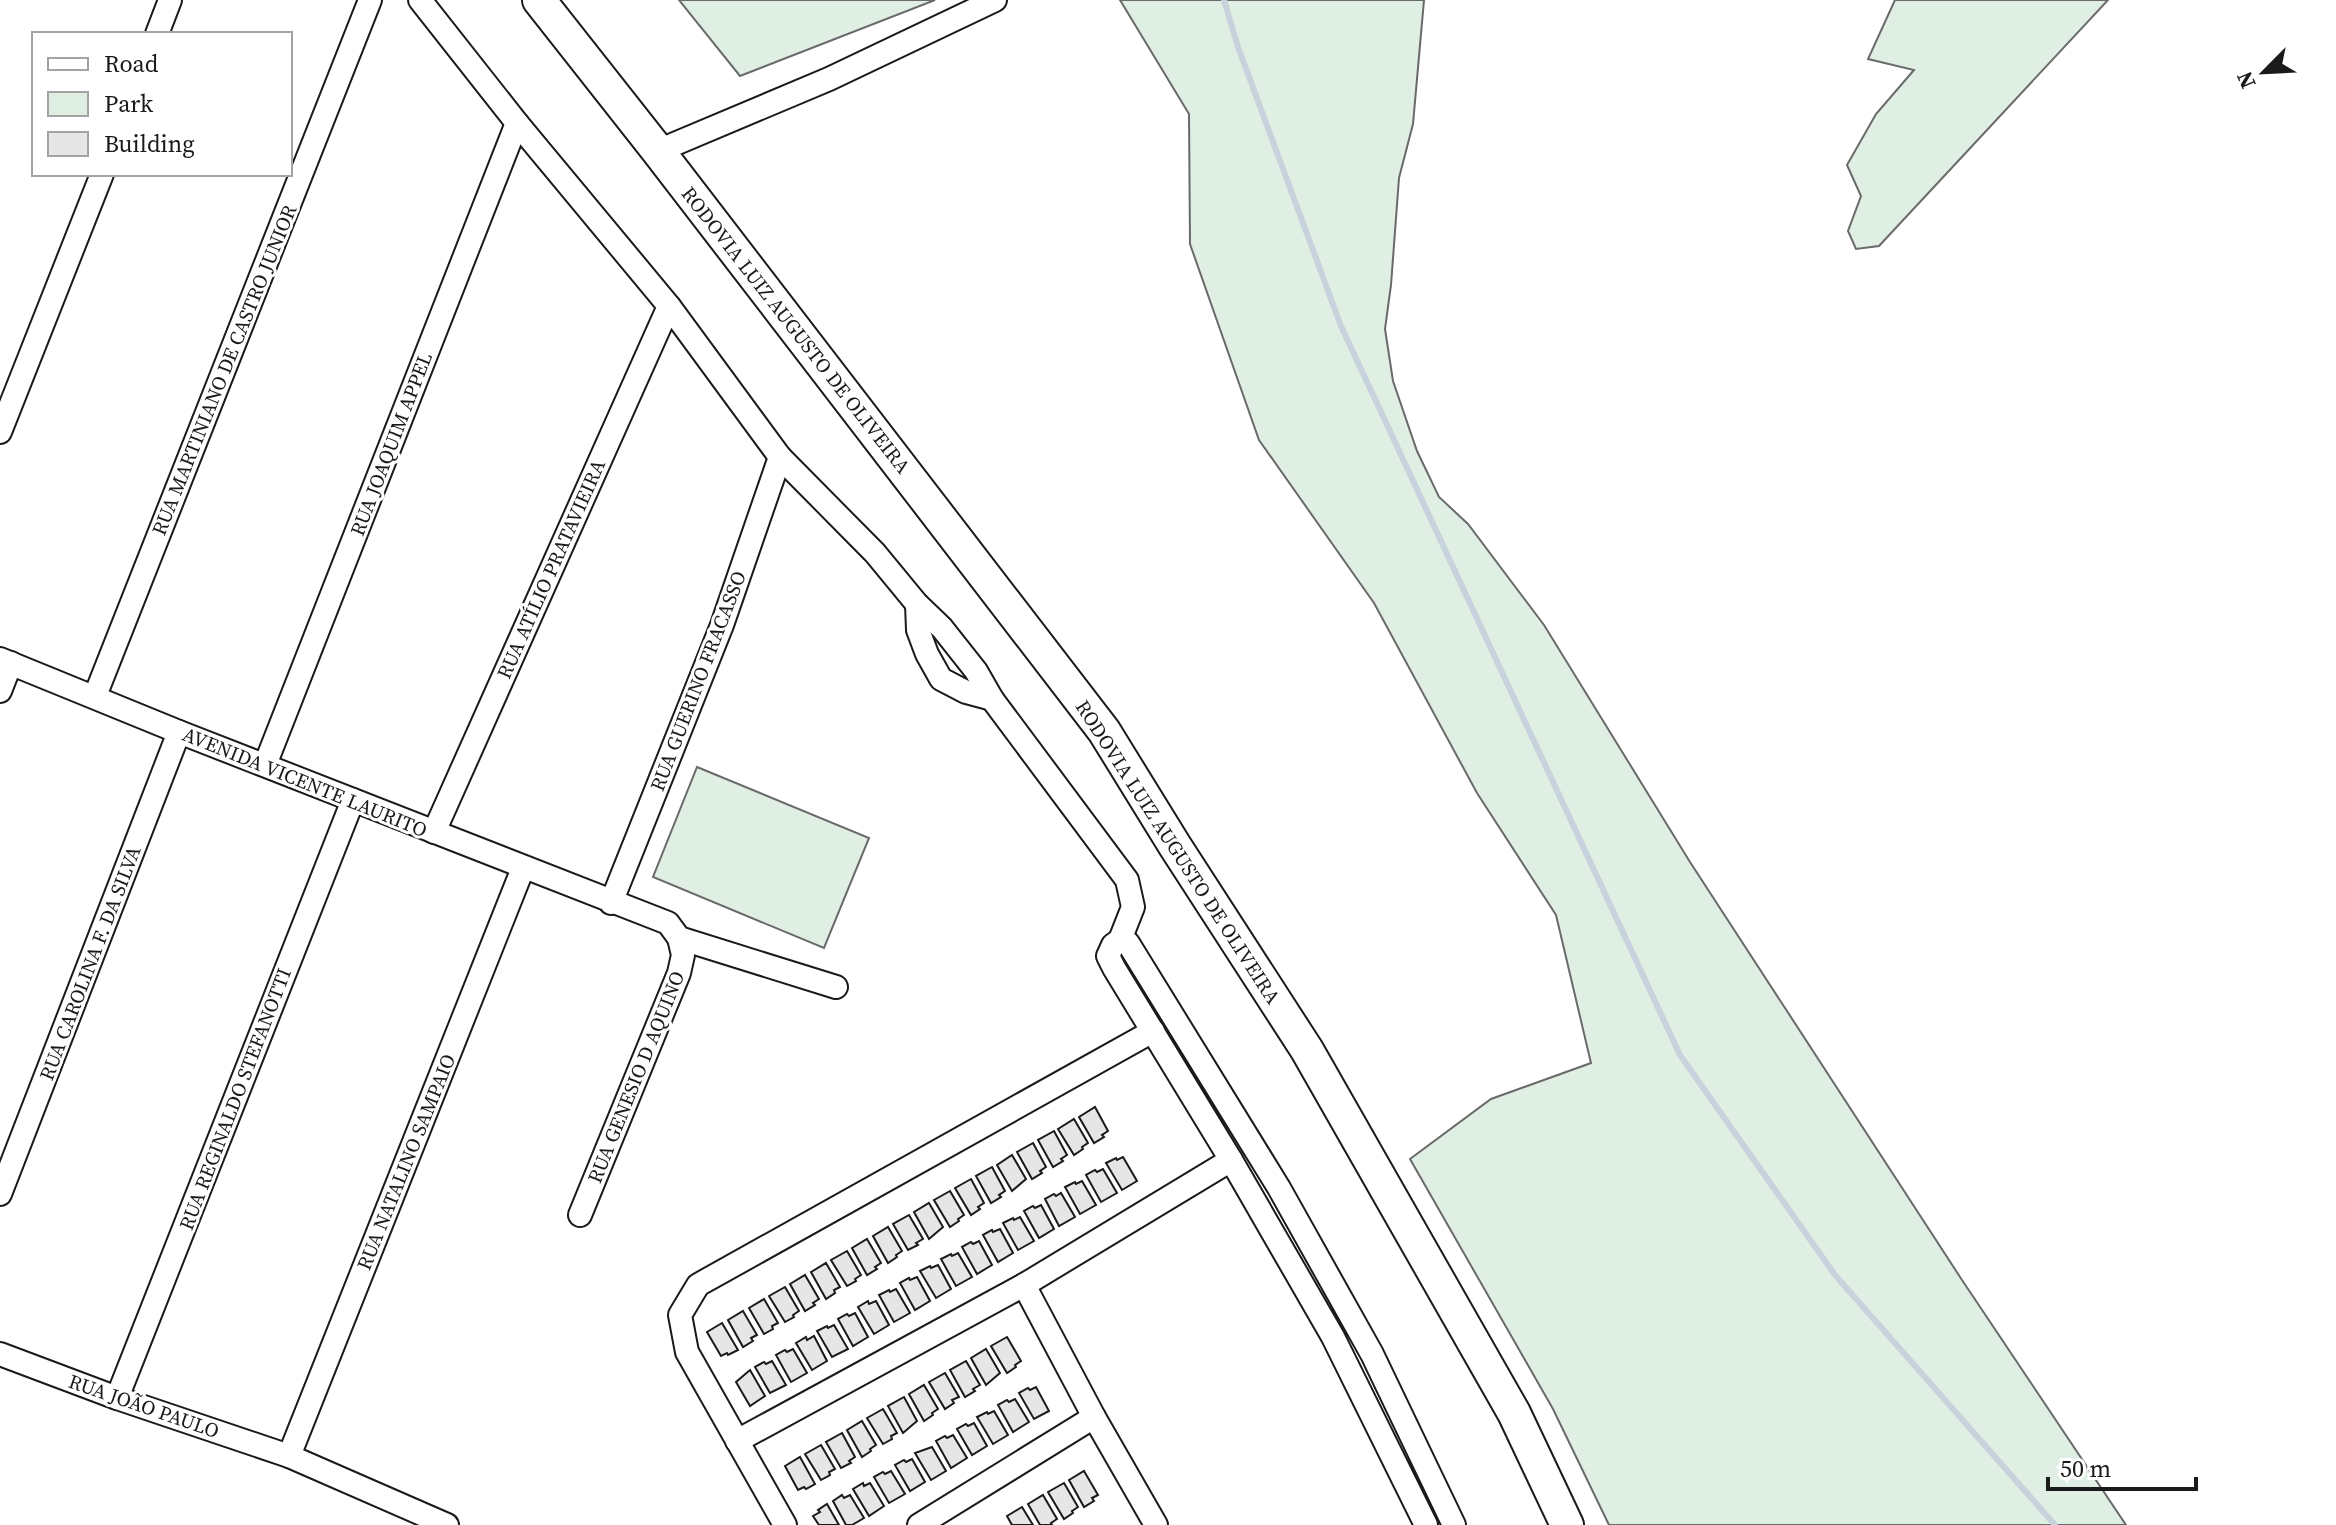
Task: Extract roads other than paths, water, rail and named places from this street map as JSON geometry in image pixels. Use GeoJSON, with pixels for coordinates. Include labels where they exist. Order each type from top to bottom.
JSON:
{"type":"FeatureCollection","features":[{"type":"Feature","properties":{"kind":"highway","name":"RODOVIA LUIZ AUGUSTO DE OLIVEIRA"},"geometry":{"type":"LineString","coordinates":[[539,0],[1104,731],[1307,1050],[1514,1413],[1567,1525]]}},
{"type":"Feature","properties":{"kind":"street"},"geometry":{"type":"LineString","coordinates":[[158,32],[170,0]]}},
{"type":"Feature","properties":{"kind":"street","name":"RUA MARTINIANO DE CASTRO JUNIOR"},"geometry":{"type":"LineString","coordinates":[[95,696],[370,0]]}},
{"type":"Feature","properties":{"kind":"street"},"geometry":{"type":"LineString","coordinates":[[420,0],[669,306],[780,457],[875,553],[917,604],[942,628],[1127,880],[1133,907],[1120,940],[1113,945],[1108,956],[1333,1337],[1426,1525]]}},
{"type":"Feature","properties":{"kind":"street"},"geometry":{"type":"LineString","coordinates":[[658,151],[829,79],[995,0]]}},
{"type":"Feature","properties":{"kind":"street","name":"RUA JOAQUIM APPEL"},"geometry":{"type":"LineString","coordinates":[[265,765],[517,123]]}},
{"type":"Feature","properties":{"kind":"street"},"geometry":{"type":"LineString","coordinates":[[0,432],[101,176]]}},
{"type":"Feature","properties":{"kind":"street","name":"RUA ATÍLIO PRATAVIEIRA"},"geometry":{"type":"LineString","coordinates":[[434,832],[669,306]]}},
{"type":"Feature","properties":{"kind":"street","name":"RUA GUERINO FRACASSO"},"geometry":{"type":"LineString","coordinates":[[611,903],[722,625],[780,457]]}},
{"type":"Feature","properties":{"kind":"street"},"geometry":{"type":"LineString","coordinates":[[917,604],[918,630],[941,679],[966,692],[992,699]]}},
{"type":"Feature","properties":{"kind":"street"},"geometry":{"type":"LineString","coordinates":[[0,691],[6,661]]}},
{"type":"Feature","properties":{"kind":"street","name":"AVENIDA VICENTE LAURITO"},"geometry":{"type":"LineString","coordinates":[[6,661],[668,923],[679,938],[836,987]]}},
{"type":"Feature","properties":{"kind":"street","name":"RUA CAROLINA F. DA SILVA"},"geometry":{"type":"LineString","coordinates":[[0,1194],[179,732]]}},
{"type":"Feature","properties":{"kind":"street","name":"RUA REGINALDO STEFANOTTI"},"geometry":{"type":"LineString","coordinates":[[117,1398],[353,800]]}},
{"type":"Feature","properties":{"kind":"street","name":"RUA NATALINO SAMPAIO"},"geometry":{"type":"LineString","coordinates":[[289,1456],[523,868]]}},
{"type":"Feature","properties":{"kind":"street","name":"RUA GENESIO D AQUINO"},"geometry":{"type":"LineString","coordinates":[[580,1215],[679,973],[683,955],[679,938]]}},
{"type":"Feature","properties":{"kind":"street"},"geometry":{"type":"LineString","coordinates":[[1120,940],[1128,943],[1279,1188],[1372,1354],[1454,1525]]}},
{"type":"Feature","properties":{"kind":"street"},"geometry":{"type":"LineString","coordinates":[[785,1525],[687,1352],[680,1315],[698,1285],[1153,1031]]}},
{"type":"Feature","properties":{"kind":"street"},"geometry":{"type":"LineString","coordinates":[[737,1441],[1024,1285],[1231,1160]]}},
{"type":"Feature","properties":{"kind":"street"},"geometry":{"type":"LineString","coordinates":[[1024,1285],[1156,1525]]}},
{"type":"Feature","properties":{"kind":"street","name":"RUA JOÃO PAULO"},"geometry":{"type":"LineString","coordinates":[[0,1354],[117,1398],[289,1456],[447,1525]]}},
{"type":"Feature","properties":{"kind":"street"},"geometry":{"type":"LineString","coordinates":[[919,1525],[1094,1417]]}},
{"type":"Feature","properties":{"kind":"waterway"},"geometry":{"type":"LineString","coordinates":[[1224,0],[1238,47],[1341,326],[1680,1055],[1835,1275],[2055,1525]]}}]}
